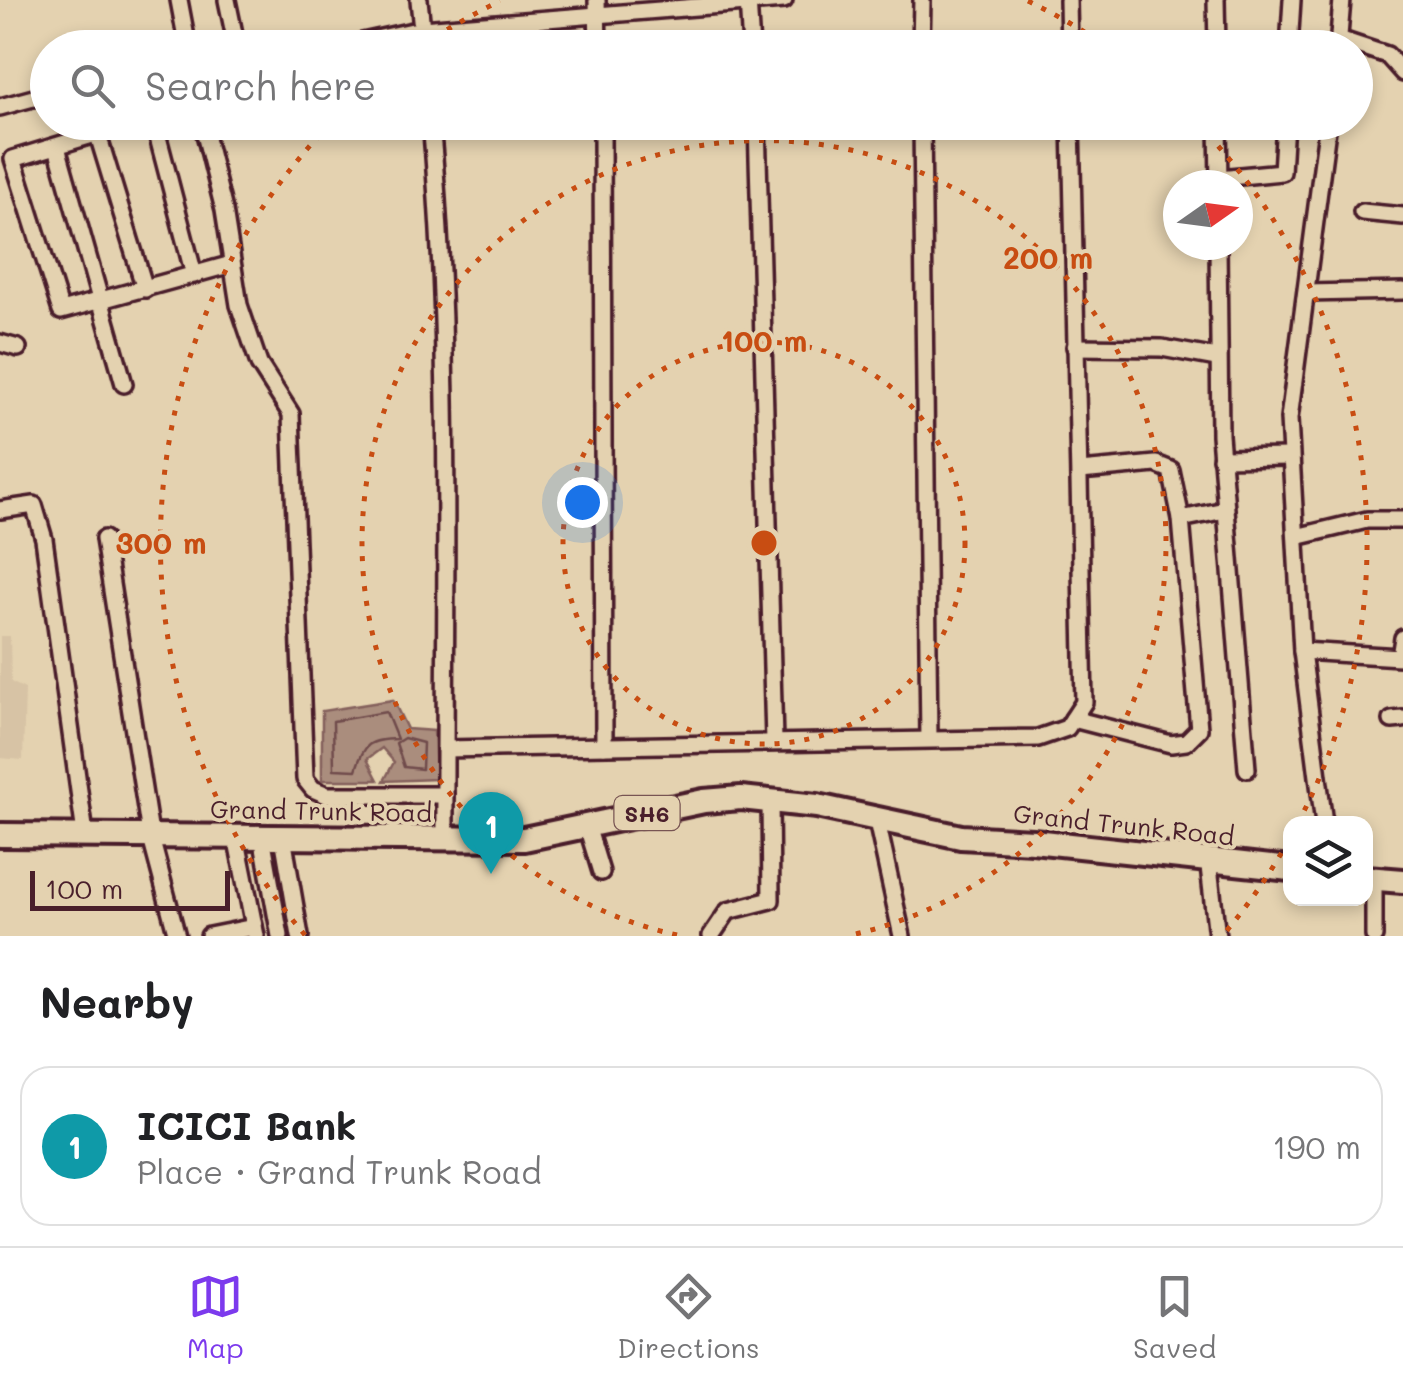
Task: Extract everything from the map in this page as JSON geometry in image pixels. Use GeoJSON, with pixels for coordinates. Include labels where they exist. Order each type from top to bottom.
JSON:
{"type":"FeatureCollection","features":[{"type":"Feature","properties":{"kind":"main road","name":"Grand Trunk Road"},"geometry":{"type":"LineString","coordinates":[[0,835],[524,839],[704,801],[770,799],[961,838],[1208,858],[1283,868]]}},
{"type":"Feature","properties":{"kind":"main road"},"geometry":{"type":"LineString","coordinates":[[1373,878],[1403,880]]}},
{"type":"Feature","properties":{"kind":"street"},"geometry":{"type":"LineString","coordinates":[[180,0],[185,30]]}},
{"type":"Feature","properties":{"kind":"street"},"geometry":{"type":"LineString","coordinates":[[226,0],[233,30]]}},
{"type":"Feature","properties":{"kind":"street"},"geometry":{"type":"LineString","coordinates":[[419,0],[422,29]]}},
{"type":"Feature","properties":{"kind":"street"},"geometry":{"type":"LineString","coordinates":[[417,30],[598,8],[784,0]]}},
{"type":"Feature","properties":{"kind":"street"},"geometry":{"type":"LineString","coordinates":[[921,30],[922,0]]}},
{"type":"Feature","properties":{"kind":"street"},"geometry":{"type":"LineString","coordinates":[[1068,0],[1069,30]]}},
{"type":"Feature","properties":{"kind":"street"},"geometry":{"type":"LineString","coordinates":[[1216,0],[1217,30]]}},
{"type":"Feature","properties":{"kind":"street"},"geometry":{"type":"LineString","coordinates":[[1290,30],[1292,0]]}},
{"type":"Feature","properties":{"kind":"street"},"geometry":{"type":"LineString","coordinates":[[1339,30],[1342,0]]}},
{"type":"Feature","properties":{"kind":"street"},"geometry":{"type":"LineString","coordinates":[[748,2],[750,30]]}},
{"type":"Feature","properties":{"kind":"street"},"geometry":{"type":"LineString","coordinates":[[1373,53],[1387,56],[1403,73]]}},
{"type":"Feature","properties":{"kind":"street"},"geometry":{"type":"LineString","coordinates":[[0,107],[30,99]]}},
{"type":"Feature","properties":{"kind":"street"},"geometry":{"type":"LineString","coordinates":[[81,140],[12,159],[61,312],[232,264]]}},
{"type":"Feature","properties":{"kind":"street"},"geometry":{"type":"LineString","coordinates":[[100,140],[145,289]]}},
{"type":"Feature","properties":{"kind":"street"},"geometry":{"type":"LineString","coordinates":[[159,140],[194,275]]}},
{"type":"Feature","properties":{"kind":"street"},"geometry":{"type":"LineString","coordinates":[[206,140],[239,305],[259,364],[291,414],[305,779],[312,790],[327,795],[445,795]]}},
{"type":"Feature","properties":{"kind":"street"},"geometry":{"type":"LineString","coordinates":[[432,140],[441,245],[448,557],[446,840]]}},
{"type":"Feature","properties":{"kind":"street"},"geometry":{"type":"LineString","coordinates":[[602,140],[604,746]]}},
{"type":"Feature","properties":{"kind":"street"},"geometry":{"type":"LineString","coordinates":[[757,140],[774,740]]}},
{"type":"Feature","properties":{"kind":"street"},"geometry":{"type":"LineString","coordinates":[[922,140],[929,740]]}},
{"type":"Feature","properties":{"kind":"street"},"geometry":{"type":"LineString","coordinates":[[445,750],[774,740],[1038,738],[1067,728],[1084,702],[1071,140]]}},
{"type":"Feature","properties":{"kind":"street"},"geometry":{"type":"LineString","coordinates":[[1218,140],[1218,170]]}},
{"type":"Feature","properties":{"kind":"street"},"geometry":{"type":"LineString","coordinates":[[1253,177],[1282,172],[1284,140]]}},
{"type":"Feature","properties":{"kind":"street"},"geometry":{"type":"LineString","coordinates":[[1323,816],[1302,651],[1290,457],[1291,400],[1326,140]]}},
{"type":"Feature","properties":{"kind":"street"},"geometry":{"type":"LineString","coordinates":[[57,147],[124,384]]}},
{"type":"Feature","properties":{"kind":"street"},"geometry":{"type":"LineString","coordinates":[[1362,212],[1403,216]]}},
{"type":"Feature","properties":{"kind":"street"},"geometry":{"type":"LineString","coordinates":[[1218,260],[1221,458],[1247,768]]}},
{"type":"Feature","properties":{"kind":"street"},"geometry":{"type":"LineString","coordinates":[[1306,293],[1403,291]]}},
{"type":"Feature","properties":{"kind":"street"},"geometry":{"type":"LineString","coordinates":[[0,342],[18,348]]}},
{"type":"Feature","properties":{"kind":"street"},"geometry":{"type":"LineString","coordinates":[[1075,347],[1162,348],[1217,358]]}},
{"type":"Feature","properties":{"kind":"street"},"geometry":{"type":"LineString","coordinates":[[1221,458],[1290,457]]}},
{"type":"Feature","properties":{"kind":"street"},"geometry":{"type":"LineString","coordinates":[[1073,719],[1171,744],[1186,742],[1199,730],[1181,519],[1170,470],[1156,464],[1080,471]]}},
{"type":"Feature","properties":{"kind":"street"},"geometry":{"type":"LineString","coordinates":[[0,510],[34,505],[44,539],[85,834]]}},
{"type":"Feature","properties":{"kind":"street"},"geometry":{"type":"LineString","coordinates":[[1181,519],[1225,510]]}},
{"type":"Feature","properties":{"kind":"street"},"geometry":{"type":"LineString","coordinates":[[1296,537],[1367,520],[1403,520]]}},
{"type":"Feature","properties":{"kind":"street"},"geometry":{"type":"LineString","coordinates":[[104,539],[150,834],[177,936]]}},
{"type":"Feature","properties":{"kind":"street"},"geometry":{"type":"LineString","coordinates":[[1302,651],[1400,657],[1403,638]]}},
{"type":"Feature","properties":{"kind":"street"},"geometry":{"type":"LineString","coordinates":[[711,936],[728,911],[771,900],[770,799]]}},
{"type":"Feature","properties":{"kind":"street"},"geometry":{"type":"LineString","coordinates":[[877,821],[902,936]]}},
{"type":"Feature","properties":{"kind":"street"},"geometry":{"type":"LineString","coordinates":[[587,826],[601,872]]}},
{"type":"Feature","properties":{"kind":"street"},"geometry":{"type":"LineString","coordinates":[[209,936],[255,932],[236,836]]}},
{"type":"Feature","properties":{"kind":"street"},"geometry":{"type":"LineString","coordinates":[[273,837],[280,936]]}},
{"type":"Feature","properties":{"kind":"street"},"geometry":{"type":"LineString","coordinates":[[273,837],[300,936]]}},
{"type":"Feature","properties":{"kind":"street"},"geometry":{"type":"LineString","coordinates":[[1208,858],[1217,936]]}},
{"type":"Feature","properties":{"kind":"street"},"geometry":{"type":"LineString","coordinates":[[1372,906],[1374,936]]}},
{"type":"Feature","properties":{"kind":"shaded area"},"geometry":{"type":"Polygon","coordinates":[[[0,636],[10,636],[11,682],[25,689],[23,760],[0,758],[0,636]]]}},
{"type":"Feature","properties":{"kind":"water"},"geometry":{"type":"Polygon","coordinates":[[[393,700],[407,729],[434,731],[436,779],[384,781],[394,762],[382,748],[367,759],[378,780],[322,780],[322,711],[393,700]]]}},
{"type":"Feature","properties":{"kind":"place","name":"ICICI Bank"},"geometry":{"type":"Point","coordinates":[491,874]}}]}
